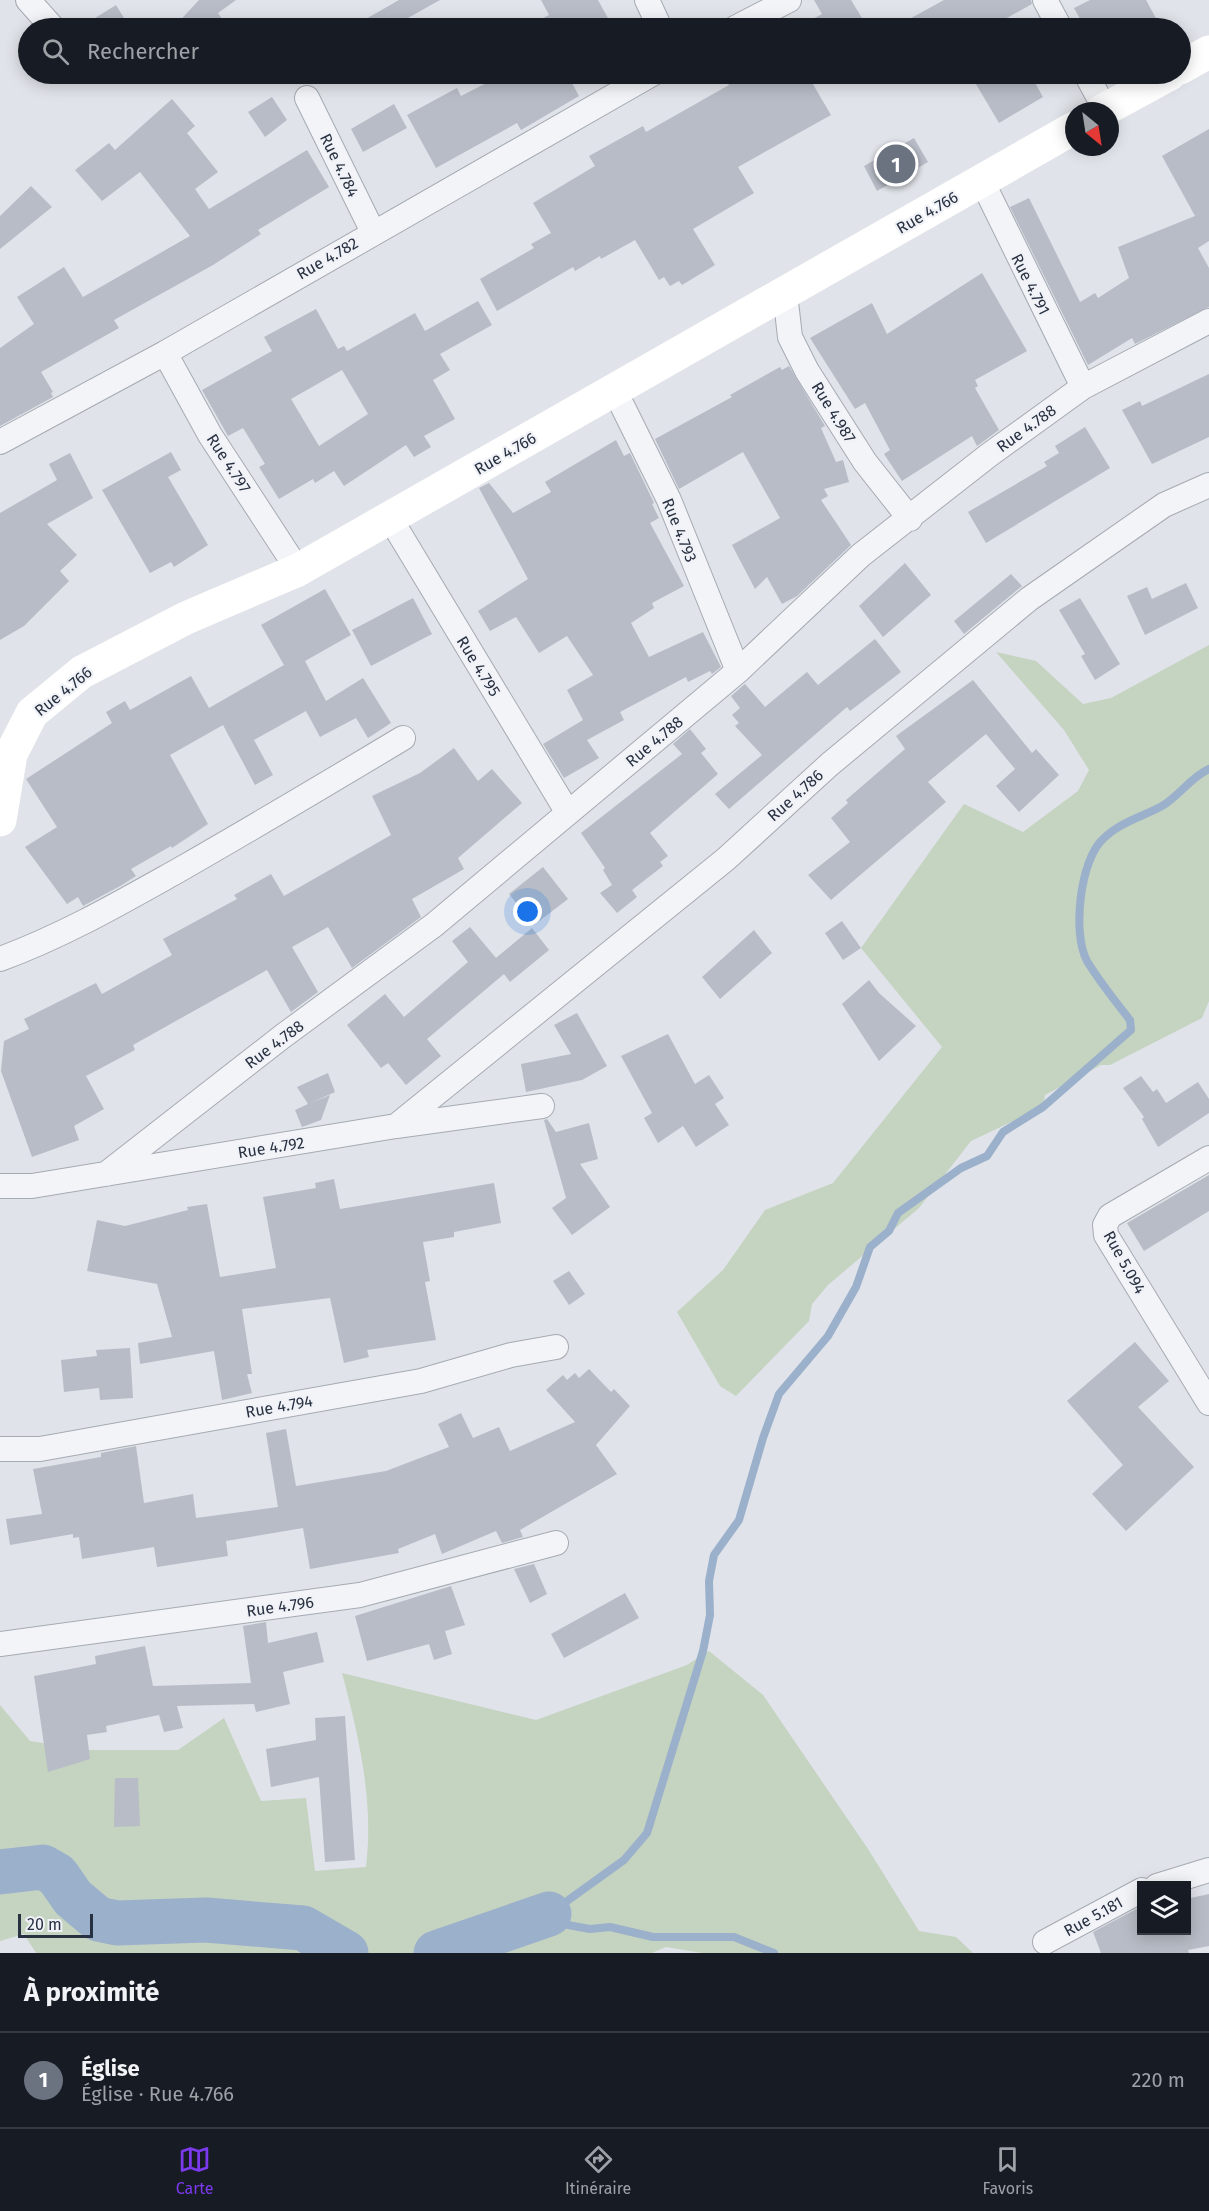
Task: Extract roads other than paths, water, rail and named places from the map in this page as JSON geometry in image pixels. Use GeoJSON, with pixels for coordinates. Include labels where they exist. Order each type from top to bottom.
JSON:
{"type":"FeatureCollection","features":[{"type":"Feature","properties":{"kind":"street"},"geometry":{"type":"LineString","coordinates":[[28,0],[44,18]]}},
{"type":"Feature","properties":{"kind":"street"},"geometry":{"type":"LineString","coordinates":[[647,0],[655,18]]}},
{"type":"Feature","properties":{"kind":"street"},"geometry":{"type":"LineString","coordinates":[[754,18],[789,0]]}},
{"type":"Feature","properties":{"kind":"street"},"geometry":{"type":"LineString","coordinates":[[1045,0],[1055,18]]}},
{"type":"Feature","properties":{"kind":"street"},"geometry":{"type":"LineString","coordinates":[[1191,62],[1209,52]]}},
{"type":"Feature","properties":{"kind":"street","name":"Rue 4.782"},"geometry":{"type":"LineString","coordinates":[[0,442],[165,352],[635,84]]}},
{"type":"Feature","properties":{"kind":"street"},"geometry":{"type":"LineString","coordinates":[[1091,84],[1100,102]]}},
{"type":"Feature","properties":{"kind":"street"},"geometry":{"type":"LineString","coordinates":[[1119,102],[1152,84]]}},
{"type":"Feature","properties":{"kind":"street","name":"Rue 4.784"},"geometry":{"type":"LineString","coordinates":[[307,98],[373,232]]}},
{"type":"Feature","properties":{"kind":"street","name":"Rue 4.766"},"geometry":{"type":"LineString","coordinates":[[0,820],[11,754],[33,713],[82,672],[186,618],[298,570],[1065,133]]}},
{"type":"Feature","properties":{"kind":"street","name":"Rue 4.791"},"geometry":{"type":"LineString","coordinates":[[982,181],[1083,387]]}},
{"type":"Feature","properties":{"kind":"street","name":"Rue 4.987"},"geometry":{"type":"LineString","coordinates":[[785,293],[790,337],[807,371],[865,462],[910,519]]}},
{"type":"Feature","properties":{"kind":"street","name":"Rue 4.788"},"geometry":{"type":"LineString","coordinates":[[106,1174],[283,1036],[434,925],[738,671],[861,555],[989,455],[1083,387],[1209,321]]}},
{"type":"Feature","properties":{"kind":"street","name":"Rue 4.797"},"geometry":{"type":"LineString","coordinates":[[165,352],[210,435],[298,570]]}},
{"type":"Feature","properties":{"kind":"street","name":"Rue 4.793"},"geometry":{"type":"LineString","coordinates":[[615,391],[669,500],[738,671]]}},
{"type":"Feature","properties":{"kind":"street","name":"Rue 4.786"},"geometry":{"type":"LineString","coordinates":[[396,1126],[718,866],[830,764],[1029,599],[1164,506],[1209,485]]}},
{"type":"Feature","properties":{"kind":"street","name":"Rue 4.795"},"geometry":{"type":"LineString","coordinates":[[390,518],[568,813]]}},
{"type":"Feature","properties":{"kind":"street"},"geometry":{"type":"LineString","coordinates":[[0,959],[88,921],[264,821],[403,738]]}},
{"type":"Feature","properties":{"kind":"street","name":"Rue 4.792"},"geometry":{"type":"LineString","coordinates":[[0,1186],[32,1186],[396,1126],[542,1106]]}},
{"type":"Feature","properties":{"kind":"street","name":"Rue 5.094"},"geometry":{"type":"LineString","coordinates":[[1200,1369],[1106,1235],[1105,1226],[1110,1216],[1209,1158]]}},
{"type":"Feature","properties":{"kind":"street","name":"Rue 4.794"},"geometry":{"type":"LineString","coordinates":[[0,1449],[40,1449],[421,1381],[511,1355],[556,1347]]}},
{"type":"Feature","properties":{"kind":"street"},"geometry":{"type":"LineString","coordinates":[[1200,1369],[1209,1402]]}},
{"type":"Feature","properties":{"kind":"street","name":"Rue 4.796"},"geometry":{"type":"LineString","coordinates":[[0,1644],[360,1595],[556,1543]]}},
{"type":"Feature","properties":{"kind":"street"},"geometry":{"type":"LineString","coordinates":[[1173,1881],[1209,1870]]}},
{"type":"Feature","properties":{"kind":"street","name":"Rue 5.181"},"geometry":{"type":"LineString","coordinates":[[1045,1942],[1137,1893]]}},
{"type":"Feature","properties":{"kind":"waterway"},"geometry":{"type":"LineString","coordinates":[[774,1953],[734,1937],[653,1937],[610,1927],[590,1929],[568,1925],[549,1914],[624,1860],[647,1833],[703,1651],[710,1615],[709,1581],[714,1555],[739,1520],[763,1438],[779,1394],[828,1336],[856,1287],[870,1247],[889,1231],[898,1213],[961,1168],[987,1156],[1003,1132],[1043,1107],[1131,1030],[1130,1020],[1107,991],[1087,961],[1082,949],[1079,916],[1089,863],[1095,849],[1110,833],[1162,806],[1209,769]]}},
{"type":"Feature","properties":{"kind":"waterway"},"geometry":{"type":"LineString","coordinates":[[0,1872],[43,1867],[57,1875],[73,1898],[98,1919],[117,1923],[206,1920],[303,1928],[346,1953]]}},
{"type":"Feature","properties":{"kind":"waterway"},"geometry":{"type":"LineString","coordinates":[[436,1953],[549,1914]]}},
{"type":"Feature","properties":{"kind":"place","name":"Église"},"geometry":{"type":"Point","coordinates":[896,164]}}]}
